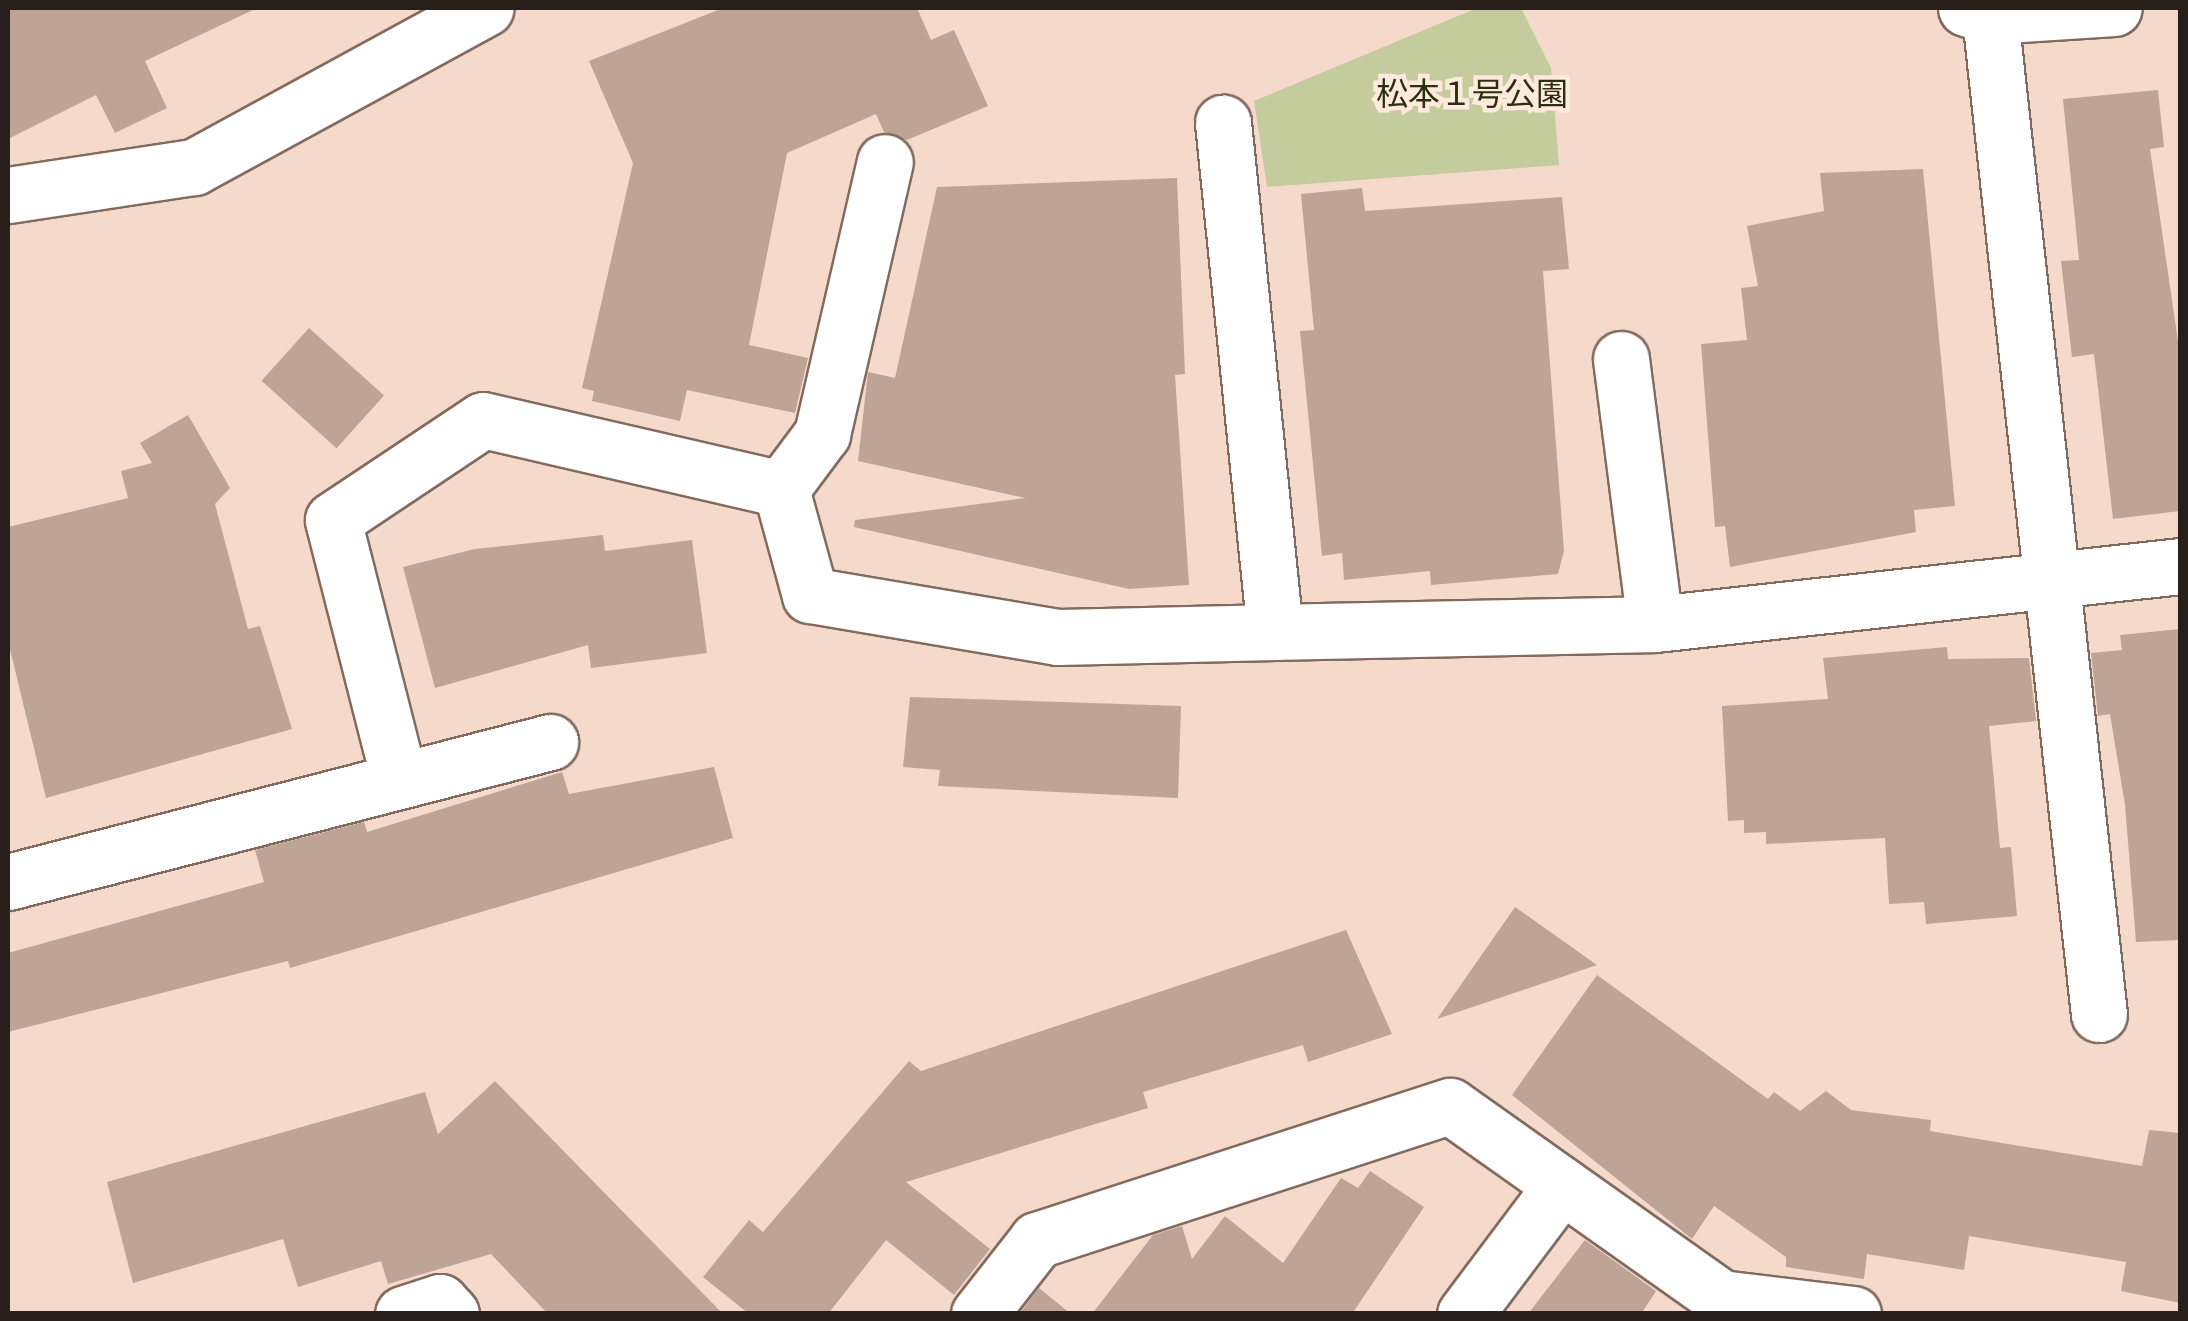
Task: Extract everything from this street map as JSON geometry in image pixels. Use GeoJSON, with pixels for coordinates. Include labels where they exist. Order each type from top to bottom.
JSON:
{"type":"FeatureCollection","features":[{"type":"Feature","properties":{"kind":"street"},"geometry":{"type":"LineString","coordinates":[[8,195],[194,167],[486,8]]}},
{"type":"Feature","properties":{"kind":"street"},"geometry":{"type":"LineString","coordinates":[[2099,1014],[2049,574],[1978,12],[2114,8]]}},
{"type":"Feature","properties":{"kind":"street"},"geometry":{"type":"LineString","coordinates":[[1223,123],[1275,632]]}},
{"type":"Feature","properties":{"kind":"street"},"geometry":{"type":"LineString","coordinates":[[782,489],[822,434],[885,162]]}},
{"type":"Feature","properties":{"kind":"street"},"geometry":{"type":"LineString","coordinates":[[1621,359],[1655,624]]}},
{"type":"Feature","properties":{"kind":"street"},"geometry":{"type":"LineString","coordinates":[[399,779],[333,520],[483,420],[782,489]]}},
{"type":"Feature","properties":{"kind":"street"},"geometry":{"type":"LineString","coordinates":[[782,489],[810,595],[1058,637],[1655,624],[2049,574],[2180,566]]}},
{"type":"Feature","properties":{"kind":"street"},"geometry":{"type":"LineString","coordinates":[[10,869],[550,742]]}},
{"type":"Feature","properties":{"kind":"street"},"geometry":{"type":"LineString","coordinates":[[979,1314],[1038,1240],[1450,1106],[1721,1298],[1853,1314]]}},
{"type":"Feature","properties":{"kind":"street"},"geometry":{"type":"LineString","coordinates":[[1465,1314],[1562,1186]]}},
{"type":"Feature","properties":{"kind":"street"},"geometry":{"type":"LineString","coordinates":[[403,1314],[440,1302],[452,1314]]}},
{"type":"Feature","properties":{"kind":"green space","name":"松本１号公園"},"geometry":{"type":"Polygon","coordinates":[[[1477,8],[1521,8],[1551,68],[1559,165],[1267,187],[1254,101],[1477,8]]]}},
{"type":"Feature","properties":{"kind":"building"},"geometry":{"type":"Polygon","coordinates":[[[8,8],[257,8],[145,61],[167,108],[115,133],[96,95],[8,139],[8,8]]]}},
{"type":"Feature","properties":{"kind":"building"},"geometry":{"type":"Polygon","coordinates":[[[723,8],[917,8],[931,40],[954,30],[988,106],[907,140],[884,132],[876,114],[787,153],[749,345],[808,358],[795,413],[687,390],[680,421],[592,401],[594,391],[582,388],[633,163],[589,61],[723,8]]]}},
{"type":"Feature","properties":{"kind":"building"},"geometry":{"type":"Polygon","coordinates":[[[2158,90],[2164,147],[2150,149],[2180,355],[2180,511],[2113,519],[2094,354],[2072,357],[2061,261],[2079,260],[2063,99],[2158,90]]]}},
{"type":"Feature","properties":{"kind":"building"},"geometry":{"type":"Polygon","coordinates":[[[1923,169],[1955,506],[1914,510],[1916,532],[1730,567],[1725,526],[1715,527],[1701,344],[1747,340],[1741,288],[1758,286],[1747,226],[1824,211],[1820,173],[1923,169]]]}},
{"type":"Feature","properties":{"kind":"building"},"geometry":{"type":"Polygon","coordinates":[[[1177,178],[1185,374],[1175,375],[1189,585],[1129,589],[854,527],[855,520],[1025,498],[858,461],[868,372],[895,378],[937,187],[1177,178]]]}},
{"type":"Feature","properties":{"kind":"building"},"geometry":{"type":"Polygon","coordinates":[[[1362,188],[1365,211],[1562,197],[1569,269],[1543,271],[1564,551],[1558,574],[1431,585],[1430,571],[1344,580],[1342,553],[1322,556],[1300,331],[1314,330],[1301,194],[1362,188]]]}},
{"type":"Feature","properties":{"kind":"building"},"geometry":{"type":"Polygon","coordinates":[[[309,328],[384,396],[337,448],[261,381],[309,328]]]}},
{"type":"Feature","properties":{"kind":"building"},"geometry":{"type":"Polygon","coordinates":[[[188,415],[230,488],[215,504],[248,629],[260,626],[292,729],[46,798],[8,641],[8,527],[128,498],[121,471],[152,463],[140,443],[188,415]]]}},
{"type":"Feature","properties":{"kind":"building"},"geometry":{"type":"Polygon","coordinates":[[[603,535],[605,551],[692,540],[707,653],[591,668],[588,645],[435,688],[403,567],[475,549],[603,535]]]}},
{"type":"Feature","properties":{"kind":"building"},"geometry":{"type":"Polygon","coordinates":[[[2180,629],[2180,940],[2136,942],[2125,805],[2110,714],[2098,716],[2091,653],[2122,650],[2120,635],[2180,629]]]}},
{"type":"Feature","properties":{"kind":"building"},"geometry":{"type":"Polygon","coordinates":[[[1947,647],[1948,659],[2029,658],[2036,721],[1989,726],[2000,848],[2011,847],[2017,916],[1926,924],[1924,902],[1889,904],[1885,838],[1766,844],[1766,832],[1744,833],[1744,820],[1728,821],[1722,706],[1828,699],[1823,658],[1947,647]]]}},
{"type":"Feature","properties":{"kind":"building"},"geometry":{"type":"Polygon","coordinates":[[[910,697],[1181,706],[1178,798],[938,786],[940,770],[903,767],[910,697]]]}},
{"type":"Feature","properties":{"kind":"building"},"geometry":{"type":"Polygon","coordinates":[[[714,767],[733,838],[290,968],[288,961],[8,1032],[8,953],[264,882],[255,850],[364,822],[367,832],[562,772],[569,794],[714,767]]]}},
{"type":"Feature","properties":{"kind":"building"},"geometry":{"type":"Polygon","coordinates":[[[1515,907],[1597,965],[1437,1019],[1515,907]]]}},
{"type":"Feature","properties":{"kind":"building"},"geometry":{"type":"Polygon","coordinates":[[[1346,930],[1392,1034],[1308,1062],[1303,1045],[1143,1092],[1148,1108],[906,1182],[990,1249],[954,1295],[886,1240],[828,1314],[749,1314],[703,1277],[749,1220],[763,1232],[909,1061],[921,1071],[1346,930]]]}},
{"type":"Feature","properties":{"kind":"building"},"geometry":{"type":"Polygon","coordinates":[[[1597,975],[1768,1099],[1774,1092],[1800,1111],[1826,1091],[1851,1110],[1931,1120],[1930,1131],[2142,1166],[2149,1130],[2180,1133],[2180,1303],[2121,1291],[2126,1262],[1969,1236],[1964,1270],[1867,1254],[1864,1279],[1786,1267],[1786,1257],[1714,1206],[1692,1239],[1512,1095],[1597,975]]]}},
{"type":"Feature","properties":{"kind":"building"},"geometry":{"type":"Polygon","coordinates":[[[495,1081],[723,1314],[548,1314],[491,1254],[388,1284],[381,1261],[298,1287],[283,1239],[133,1283],[107,1182],[425,1092],[438,1134],[495,1081]]]}},
{"type":"Feature","properties":{"kind":"building"},"geometry":{"type":"Polygon","coordinates":[[[1370,1171],[1424,1207],[1352,1314],[1092,1314],[1153,1235],[1182,1226],[1192,1259],[1225,1216],[1283,1263],[1341,1178],[1358,1188],[1370,1171]]]}},
{"type":"Feature","properties":{"kind":"building"},"geometry":{"type":"Polygon","coordinates":[[[1585,1240],[1656,1291],[1641,1314],[1528,1314],[1585,1240]]]}},
{"type":"Feature","properties":{"kind":"building"},"geometry":{"type":"Polygon","coordinates":[[[1039,1288],[1071,1314],[1019,1314],[1039,1288]]]}}]}
